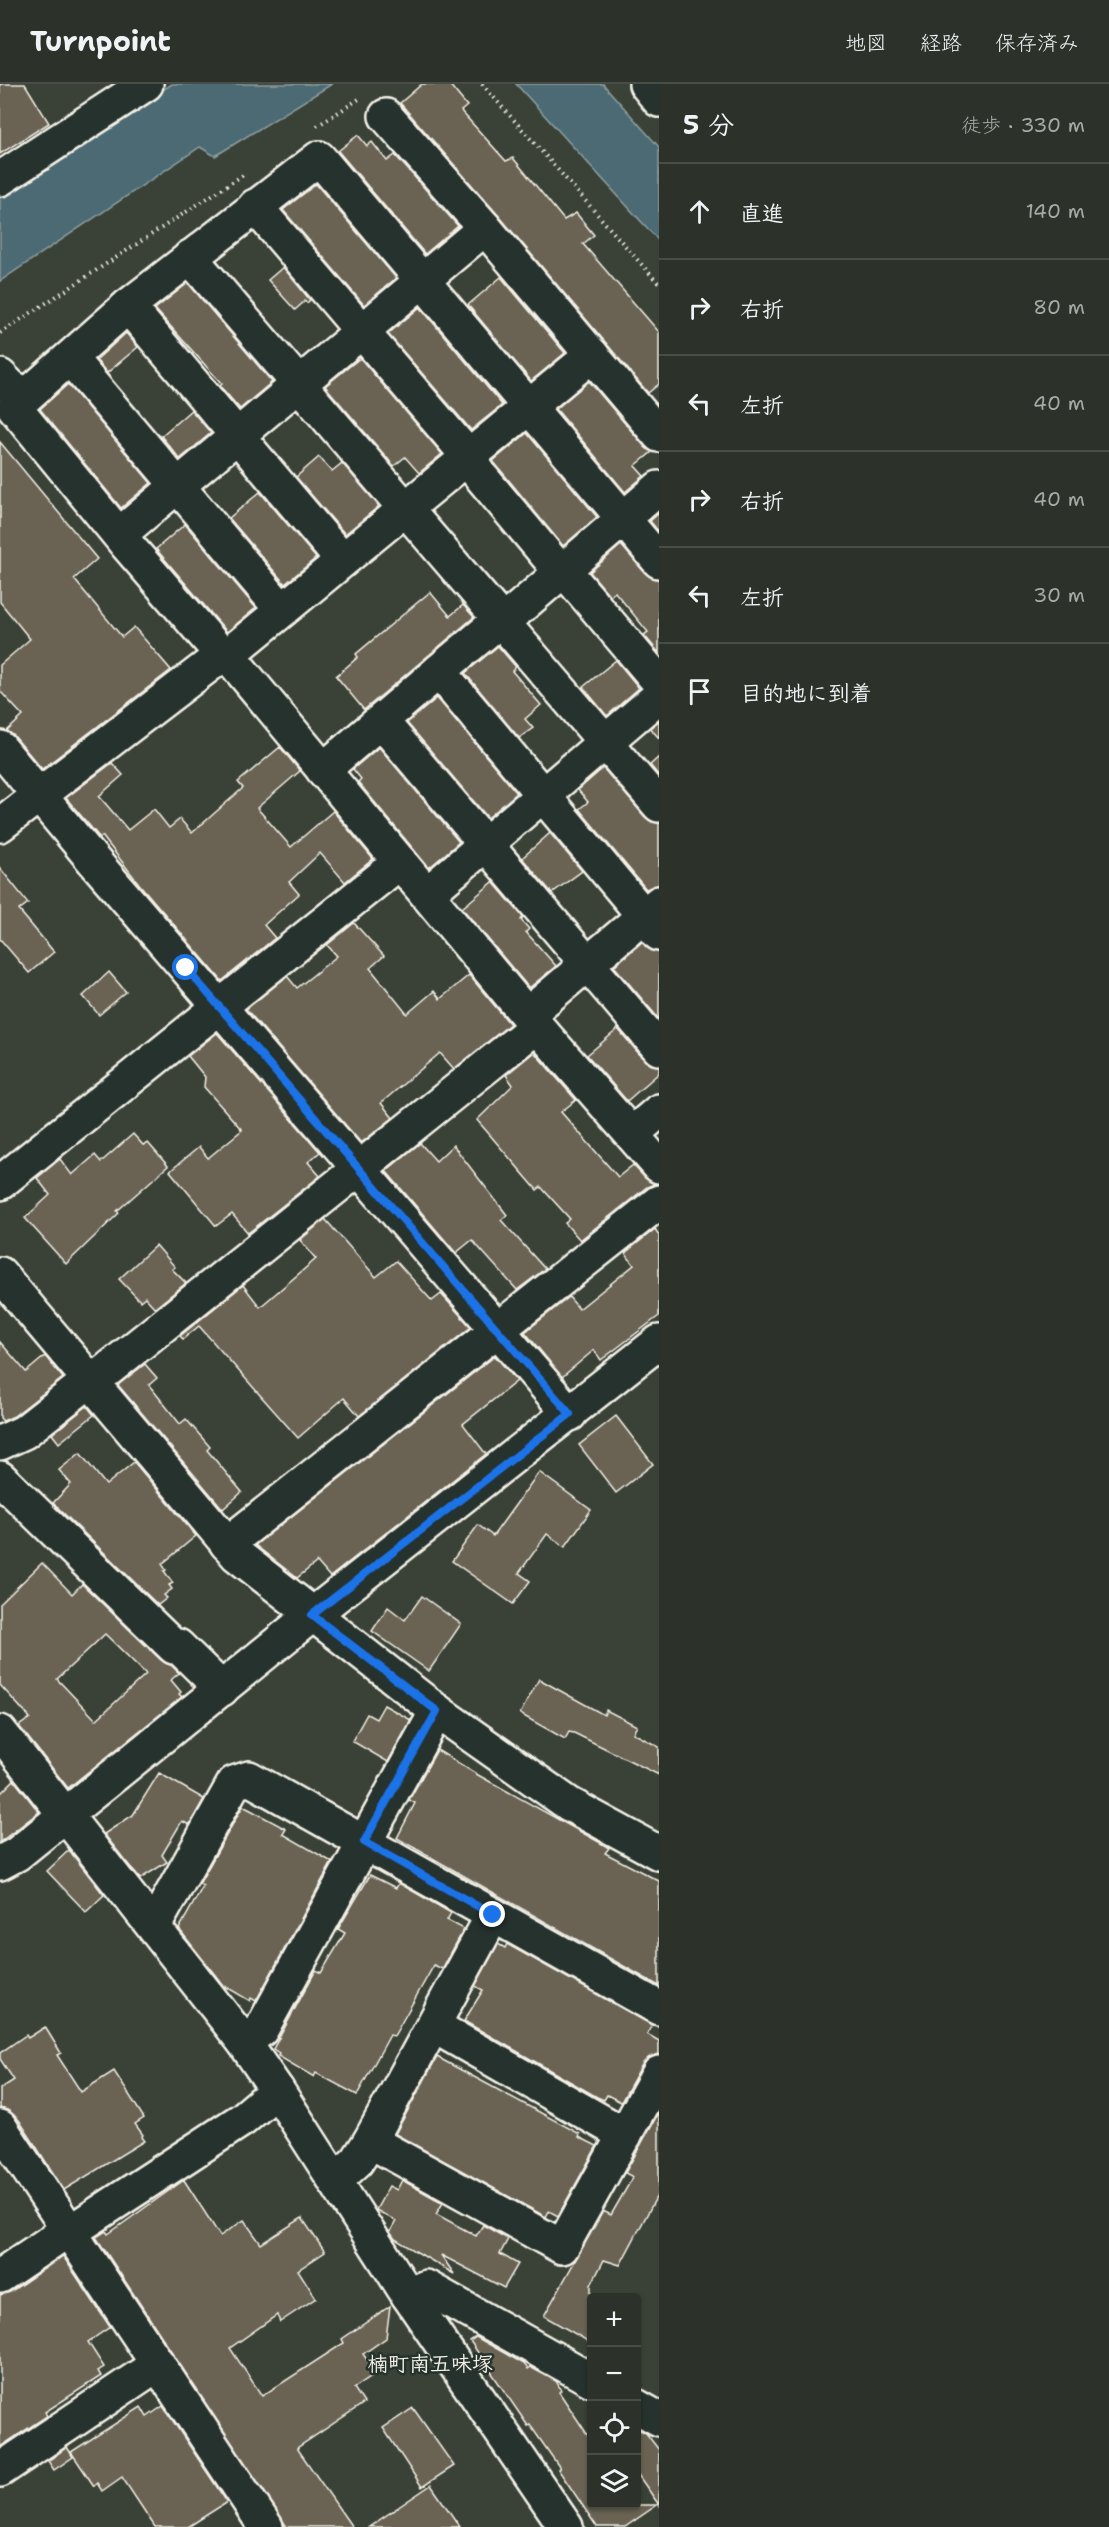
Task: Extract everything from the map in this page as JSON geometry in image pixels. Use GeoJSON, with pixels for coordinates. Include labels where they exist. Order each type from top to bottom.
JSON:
{"type":"FeatureCollection","features":[{"type":"Feature","properties":{"kind":"street"},"geometry":{"type":"LineString","coordinates":[[0,178],[146,84]]}},
{"type":"Feature","properties":{"kind":"street"},"geometry":{"type":"LineString","coordinates":[[646,84],[659,100]]}},
{"type":"Feature","properties":{"kind":"street"},"geometry":{"type":"LineString","coordinates":[[374,107],[485,228],[659,435]]}},
{"type":"Feature","properties":{"kind":"street"},"geometry":{"type":"LineString","coordinates":[[659,561],[319,158],[128,306],[14,407],[532,1020],[659,1166]]}},
{"type":"Feature","properties":{"kind":"street"},"geometry":{"type":"LineString","coordinates":[[255,206],[468,456],[478,473],[659,682]]}},
{"type":"Feature","properties":{"kind":"street"},"geometry":{"type":"LineString","coordinates":[[120,534],[485,228]]}},
{"type":"Feature","properties":{"kind":"street"},"geometry":{"type":"LineString","coordinates":[[190,257],[659,805]]}},
{"type":"Feature","properties":{"kind":"street"},"geometry":{"type":"LineString","coordinates":[[128,306],[342,560]]}},
{"type":"Feature","properties":{"kind":"street"},"geometry":{"type":"LineString","coordinates":[[0,825],[282,610],[527,406],[592,355]]}},
{"type":"Feature","properties":{"kind":"street"},"geometry":{"type":"LineString","coordinates":[[70,358],[282,610]]}},
{"type":"Feature","properties":{"kind":"street"},"geometry":{"type":"LineString","coordinates":[[0,376],[11,387],[27,395]]}},
{"type":"Feature","properties":{"kind":"street"},"geometry":{"type":"LineString","coordinates":[[323,770],[439,671],[563,571],[659,488]]}},
{"type":"Feature","properties":{"kind":"street"},"geometry":{"type":"LineString","coordinates":[[0,1443],[24,1432],[90,1382],[359,1170],[532,1020],[587,964],[654,918],[544,795],[439,671]]}},
{"type":"Feature","properties":{"kind":"street"},"geometry":{"type":"LineString","coordinates":[[427,894],[659,696]]}},
{"type":"Feature","properties":{"kind":"street"},"geometry":{"type":"LineString","coordinates":[[381,721],[659,1048]]}},
{"type":"Feature","properties":{"kind":"street"},"geometry":{"type":"LineString","coordinates":[[0,748],[218,1006],[570,1414]]}},
{"type":"Feature","properties":{"kind":"street"},"geometry":{"type":"LineString","coordinates":[[0,1183],[400,862]]}},
{"type":"Feature","properties":{"kind":"street"},"geometry":{"type":"LineString","coordinates":[[632,1134],[659,1111]]}},
{"type":"Feature","properties":{"kind":"street"},"geometry":{"type":"LineString","coordinates":[[227,1544],[659,1202]]}},
{"type":"Feature","properties":{"kind":"street"},"geometry":{"type":"LineString","coordinates":[[0,1274],[237,1555],[437,1711],[569,1804],[659,1853]]}},
{"type":"Feature","properties":{"kind":"street"},"geometry":{"type":"LineString","coordinates":[[0,1863],[74,1824],[222,1689],[320,1621],[659,1342]]}},
{"type":"Feature","properties":{"kind":"street"},"geometry":{"type":"LineString","coordinates":[[0,1478],[174,1647],[178,1646],[222,1689]]}},
{"type":"Feature","properties":{"kind":"street"},"geometry":{"type":"LineString","coordinates":[[244,2042],[261,2030],[437,1711]]}},
{"type":"Feature","properties":{"kind":"street"},"geometry":{"type":"LineString","coordinates":[[0,1732],[244,2042],[408,2295],[566,2527]]}},
{"type":"Feature","properties":{"kind":"street"},"geometry":{"type":"LineString","coordinates":[[154,1926],[234,1783],[249,1778],[659,2007]]}},
{"type":"Feature","properties":{"kind":"street"},"geometry":{"type":"LineString","coordinates":[[335,2181],[357,2161],[370,2141],[493,1915]]}},
{"type":"Feature","properties":{"kind":"street"},"geometry":{"type":"LineString","coordinates":[[434,2026],[625,2134]]}},
{"type":"Feature","properties":{"kind":"street"},"geometry":{"type":"LineString","coordinates":[[370,2141],[562,2247],[659,2073]]}},
{"type":"Feature","properties":{"kind":"street"},"geometry":{"type":"LineString","coordinates":[[0,2276],[243,2119],[277,2090]]}},
{"type":"Feature","properties":{"kind":"street"},"geometry":{"type":"LineString","coordinates":[[0,2127],[266,2527]]}},
{"type":"Feature","properties":{"kind":"street"},"geometry":{"type":"LineString","coordinates":[[408,2295],[426,2287],[587,2378]]}},
{"type":"Feature","properties":{"kind":"street"},"geometry":{"type":"LineString","coordinates":[[0,2470],[158,2364]]}},
{"type":"Feature","properties":{"kind":"street"},"geometry":{"type":"LineString","coordinates":[[641,2409],[659,2419]]}},
{"type":"Feature","properties":{"kind":"path"},"geometry":{"type":"LineString","coordinates":[[482,84],[659,284]]}},
{"type":"Feature","properties":{"kind":"path"},"geometry":{"type":"LineString","coordinates":[[312,130],[374,107]]}},
{"type":"Feature","properties":{"kind":"path"},"geometry":{"type":"LineString","coordinates":[[0,333],[251,169]]}},
{"type":"Feature","properties":{"kind":"water"},"geometry":{"type":"Polygon","coordinates":[[[172,84],[332,84],[215,156],[200,147],[0,281],[0,194],[172,84]]]}},
{"type":"Feature","properties":{"kind":"water"},"geometry":{"type":"Polygon","coordinates":[[[516,84],[603,84],[659,147],[659,241],[516,84]]]}},
{"type":"Feature","properties":{"kind":"building"},"geometry":{"type":"Polygon","coordinates":[[[0,84],[25,84],[49,123],[0,154],[0,84]]]}},
{"type":"Feature","properties":{"kind":"building"},"geometry":{"type":"Polygon","coordinates":[[[422,84],[449,84],[467,106],[461,111],[506,161],[513,158],[564,220],[576,213],[594,235],[583,244],[659,332],[659,384],[648,393],[400,103],[422,84]]]}},
{"type":"Feature","properties":{"kind":"building"},"geometry":{"type":"Polygon","coordinates":[[[358,135],[367,146],[372,142],[387,161],[395,155],[458,226],[425,254],[338,151],[358,135]]]}},
{"type":"Feature","properties":{"kind":"building"},"geometry":{"type":"Polygon","coordinates":[[[316,184],[396,278],[364,305],[283,210],[316,184]]]}},
{"type":"Feature","properties":{"kind":"building"},"geometry":{"type":"Polygon","coordinates":[[[283,267],[310,300],[307,303],[305,301],[295,310],[268,280],[283,267]]]}},
{"type":"Feature","properties":{"kind":"building"},"geometry":{"type":"Polygon","coordinates":[[[501,277],[565,353],[531,381],[468,305],[501,277]]]}},
{"type":"Feature","properties":{"kind":"building"},"geometry":{"type":"Polygon","coordinates":[[[188,283],[272,382],[240,409],[220,386],[222,384],[155,309],[188,283]]]}},
{"type":"Feature","properties":{"kind":"building"},"geometry":{"type":"Polygon","coordinates":[[[420,307],[502,405],[471,430],[388,334],[420,307]]]}},
{"type":"Feature","properties":{"kind":"building"},"geometry":{"type":"Polygon","coordinates":[[[126,333],[138,347],[107,373],[96,360],[126,333]]]}},
{"type":"Feature","properties":{"kind":"building"},"geometry":{"type":"Polygon","coordinates":[[[360,358],[442,454],[419,473],[405,457],[394,466],[325,386],[360,358]]]}},
{"type":"Feature","properties":{"kind":"building"},"geometry":{"type":"Polygon","coordinates":[[[589,381],[645,447],[652,452],[635,466],[644,476],[625,492],[556,409],[589,381]]]}},
{"type":"Feature","properties":{"kind":"building"},"geometry":{"type":"Polygon","coordinates":[[[68,384],[151,483],[121,508],[40,409],[68,384]]]}},
{"type":"Feature","properties":{"kind":"building"},"geometry":{"type":"Polygon","coordinates":[[[191,410],[211,433],[180,459],[161,436],[191,410]]]}},
{"type":"Feature","properties":{"kind":"building"},"geometry":{"type":"Polygon","coordinates":[[[527,433],[597,517],[563,546],[493,461],[527,433]]]}},
{"type":"Feature","properties":{"kind":"building"},"geometry":{"type":"Polygon","coordinates":[[[0,442],[97,559],[74,579],[122,637],[134,627],[171,670],[42,769],[7,731],[23,716],[0,691],[0,665],[30,639],[0,602],[0,442]]]}},
{"type":"Feature","properties":{"kind":"building"},"geometry":{"type":"Polygon","coordinates":[[[319,457],[332,471],[342,463],[379,506],[345,534],[296,477],[319,457]]]}},
{"type":"Feature","properties":{"kind":"building"},"geometry":{"type":"Polygon","coordinates":[[[260,492],[316,558],[285,584],[229,518],[260,492]]]}},
{"type":"Feature","properties":{"kind":"building"},"geometry":{"type":"Polygon","coordinates":[[[659,513],[659,532],[650,521],[659,513]]]}},
{"type":"Feature","properties":{"kind":"building"},"geometry":{"type":"Polygon","coordinates":[[[185,524],[256,608],[227,632],[156,549],[185,524]]]}},
{"type":"Feature","properties":{"kind":"building"},"geometry":{"type":"Polygon","coordinates":[[[621,545],[645,573],[652,578],[659,579],[659,653],[644,635],[648,632],[615,592],[610,596],[590,572],[621,545]]]}},
{"type":"Feature","properties":{"kind":"building"},"geometry":{"type":"Polygon","coordinates":[[[430,592],[450,616],[463,605],[474,617],[364,710],[336,676],[358,657],[356,654],[430,592]]]}},
{"type":"Feature","properties":{"kind":"building"},"geometry":{"type":"Polygon","coordinates":[[[498,646],[516,667],[512,671],[541,705],[525,719],[533,728],[519,738],[465,673],[498,646]]]}},
{"type":"Feature","properties":{"kind":"building"},"geometry":{"type":"Polygon","coordinates":[[[616,660],[639,688],[607,716],[583,687],[616,660]]]}},
{"type":"Feature","properties":{"kind":"building"},"geometry":{"type":"Polygon","coordinates":[[[437,698],[517,793],[488,818],[407,723],[437,698]]]}},
{"type":"Feature","properties":{"kind":"building"},"geometry":{"type":"Polygon","coordinates":[[[659,721],[659,738],[650,728],[659,721]]]}},
{"type":"Feature","properties":{"kind":"building"},"geometry":{"type":"Polygon","coordinates":[[[280,747],[300,771],[257,808],[291,847],[333,811],[373,859],[345,882],[320,853],[289,882],[299,894],[264,925],[275,938],[222,981],[140,885],[102,836],[100,838],[66,798],[112,763],[123,775],[99,796],[128,830],[154,809],[169,828],[180,819],[192,833],[243,788],[238,782],[280,747]]]}},
{"type":"Feature","properties":{"kind":"building"},"geometry":{"type":"Polygon","coordinates":[[[379,747],[459,842],[429,868],[358,782],[361,779],[353,769],[379,747]]]}},
{"type":"Feature","properties":{"kind":"building"},"geometry":{"type":"Polygon","coordinates":[[[659,757],[659,776],[650,765],[659,757]]]}},
{"type":"Feature","properties":{"kind":"building"},"geometry":{"type":"Polygon","coordinates":[[[603,768],[645,817],[652,822],[659,823],[659,885],[646,889],[579,809],[588,802],[578,790],[603,768]]]}},
{"type":"Feature","properties":{"kind":"building"},"geometry":{"type":"Polygon","coordinates":[[[550,833],[582,871],[552,893],[522,858],[550,833]]]}},
{"type":"Feature","properties":{"kind":"building"},"geometry":{"type":"Polygon","coordinates":[[[0,868],[28,903],[19,910],[54,952],[29,973],[0,939],[0,868]]]}},
{"type":"Feature","properties":{"kind":"building"},"geometry":{"type":"Polygon","coordinates":[[[493,882],[523,917],[521,920],[529,929],[526,932],[556,966],[529,988],[462,908],[493,882]]]}},
{"type":"Feature","properties":{"kind":"building"},"geometry":{"type":"Polygon","coordinates":[[[354,923],[384,956],[370,968],[407,1014],[434,991],[440,999],[469,975],[510,1024],[454,1069],[440,1053],[381,1103],[393,1118],[361,1143],[246,1009],[287,976],[297,988],[337,956],[327,945],[354,923]]]}},
{"type":"Feature","properties":{"kind":"building"},"geometry":{"type":"Polygon","coordinates":[[[642,942],[652,951],[659,952],[659,1019],[614,966],[642,942]]]}},
{"type":"Feature","properties":{"kind":"building"},"geometry":{"type":"Polygon","coordinates":[[[109,972],[126,992],[99,1015],[83,996],[109,972]]]}},
{"type":"Feature","properties":{"kind":"building"},"geometry":{"type":"Polygon","coordinates":[[[618,1029],[645,1061],[659,1066],[659,1073],[627,1101],[587,1055],[618,1029]]]}},
{"type":"Feature","properties":{"kind":"building"},"geometry":{"type":"Polygon","coordinates":[[[217,1033],[320,1152],[308,1162],[320,1176],[248,1233],[232,1214],[216,1226],[170,1171],[199,1147],[208,1158],[242,1130],[204,1087],[205,1077],[188,1056],[217,1033]]]}},
{"type":"Feature","properties":{"kind":"building"},"geometry":{"type":"Polygon","coordinates":[[[534,1052],[576,1100],[561,1112],[618,1177],[633,1165],[645,1178],[655,1184],[647,1187],[580,1240],[565,1223],[570,1219],[541,1187],[537,1190],[477,1120],[513,1085],[506,1075],[534,1052]]]}},
{"type":"Feature","properties":{"kind":"building"},"geometry":{"type":"Polygon","coordinates":[[[133,1134],[143,1145],[148,1143],[168,1166],[117,1211],[119,1213],[66,1264],[25,1218],[50,1195],[37,1178],[60,1159],[72,1175],[95,1155],[101,1162],[133,1134]]]}},
{"type":"Feature","properties":{"kind":"building"},"geometry":{"type":"Polygon","coordinates":[[[420,1143],[436,1161],[453,1145],[507,1215],[501,1220],[545,1269],[517,1290],[472,1240],[456,1253],[386,1171],[420,1143]]]}},
{"type":"Feature","properties":{"kind":"building"},"geometry":{"type":"Polygon","coordinates":[[[325,1219],[376,1277],[396,1261],[432,1301],[441,1294],[471,1327],[359,1416],[344,1398],[298,1438],[199,1326],[183,1339],[180,1336],[243,1285],[260,1307],[316,1259],[300,1240],[325,1219]]]}},
{"type":"Feature","properties":{"kind":"building"},"geometry":{"type":"Polygon","coordinates":[[[655,1229],[659,1235],[659,1316],[601,1360],[594,1350],[562,1377],[525,1332],[569,1297],[579,1309],[634,1265],[625,1253],[655,1229]]]}},
{"type":"Feature","properties":{"kind":"building"},"geometry":{"type":"Polygon","coordinates":[[[156,1245],[175,1267],[172,1269],[186,1283],[155,1308],[145,1297],[140,1301],[119,1279],[156,1245]]]}},
{"type":"Feature","properties":{"kind":"building"},"geometry":{"type":"Polygon","coordinates":[[[0,1342],[26,1372],[45,1356],[63,1378],[14,1416],[3,1421],[0,1418],[0,1342]]]}},
{"type":"Feature","properties":{"kind":"building"},"geometry":{"type":"Polygon","coordinates":[[[495,1356],[517,1381],[463,1424],[486,1454],[330,1577],[317,1562],[297,1578],[255,1545],[495,1356]]]}},
{"type":"Feature","properties":{"kind":"building"},"geometry":{"type":"Polygon","coordinates":[[[145,1364],[157,1378],[149,1385],[180,1424],[186,1419],[210,1447],[207,1450],[242,1492],[223,1509],[118,1385],[145,1364]]]}},
{"type":"Feature","properties":{"kind":"building"},"geometry":{"type":"Polygon","coordinates":[[[87,1406],[94,1415],[59,1443],[52,1434],[87,1406]]]}},
{"type":"Feature","properties":{"kind":"building"},"geometry":{"type":"Polygon","coordinates":[[[616,1416],[653,1464],[616,1493],[579,1445],[616,1416]]]}},
{"type":"Feature","properties":{"kind":"building"},"geometry":{"type":"Polygon","coordinates":[[[80,1453],[106,1485],[134,1462],[196,1536],[162,1564],[173,1583],[169,1585],[172,1589],[164,1595],[167,1598],[158,1605],[53,1503],[71,1484],[59,1470],[80,1453]]]}},
{"type":"Feature","properties":{"kind":"building"},"geometry":{"type":"Polygon","coordinates":[[[539,1472],[591,1510],[565,1547],[547,1534],[519,1573],[530,1581],[513,1604],[452,1561],[478,1525],[493,1536],[539,1472]]]}},
{"type":"Feature","properties":{"kind":"building"},"geometry":{"type":"Polygon","coordinates":[[[42,1563],[72,1594],[82,1584],[161,1660],[171,1665],[179,1673],[171,1680],[181,1692],[179,1694],[182,1697],[68,1788],[19,1726],[30,1718],[0,1685],[0,1604],[42,1563]],[[105,1634],[57,1679],[96,1720],[146,1674],[105,1634]]]}},
{"type":"Feature","properties":{"kind":"building"},"geometry":{"type":"Polygon","coordinates":[[[422,1596],[461,1624],[429,1671],[372,1631],[388,1607],[405,1620],[422,1596]]]}},
{"type":"Feature","properties":{"kind":"building"},"geometry":{"type":"Polygon","coordinates":[[[539,1679],[604,1715],[606,1710],[637,1726],[633,1733],[659,1747],[659,1775],[574,1733],[569,1732],[565,1739],[520,1714],[539,1679]]]}},
{"type":"Feature","properties":{"kind":"building"},"geometry":{"type":"Polygon","coordinates":[[[384,1705],[411,1720],[388,1762],[352,1741],[367,1714],[376,1719],[384,1705]]]}},
{"type":"Feature","properties":{"kind":"building"},"geometry":{"type":"Polygon","coordinates":[[[437,1750],[609,1848],[605,1853],[659,1881],[659,1986],[397,1838],[415,1803],[409,1800],[437,1750]]]}},
{"type":"Feature","properties":{"kind":"building"},"geometry":{"type":"Polygon","coordinates":[[[159,1773],[204,1799],[189,1825],[182,1821],[162,1855],[167,1862],[140,1879],[104,1834],[133,1815],[159,1773]]]}},
{"type":"Feature","properties":{"kind":"building"},"geometry":{"type":"Polygon","coordinates":[[[14,1780],[39,1812],[0,1842],[0,1794],[14,1780]]]}},
{"type":"Feature","properties":{"kind":"building"},"geometry":{"type":"Polygon","coordinates":[[[243,1806],[286,1829],[283,1834],[332,1862],[256,2001],[251,1998],[250,2001],[223,1985],[179,1929],[203,1886],[199,1884],[243,1806]]]}},
{"type":"Feature","properties":{"kind":"building"},"geometry":{"type":"Polygon","coordinates":[[[69,1850],[104,1895],[86,1912],[47,1871],[69,1850]]]}},
{"type":"Feature","properties":{"kind":"building"},"geometry":{"type":"Polygon","coordinates":[[[370,1875],[396,1888],[399,1883],[451,1913],[447,1920],[464,1929],[442,1969],[434,1965],[394,2036],[390,2035],[357,2095],[316,2073],[314,2077],[278,2056],[279,2053],[273,2049],[316,1970],[321,1973],[345,1933],[338,1929],[370,1875]]]}},
{"type":"Feature","properties":{"kind":"building"},"geometry":{"type":"Polygon","coordinates":[[[498,1944],[505,1948],[507,1944],[652,2025],[647,2034],[659,2041],[659,2054],[643,2063],[621,2102],[607,2095],[604,2100],[597,2097],[464,2021],[483,1990],[475,1986],[498,1944]]]}},
{"type":"Feature","properties":{"kind":"building"},"geometry":{"type":"Polygon","coordinates":[[[45,2027],[61,2053],[57,2055],[81,2092],[114,2071],[144,2118],[135,2124],[143,2135],[141,2137],[144,2141],[64,2190],[19,2120],[9,2111],[0,2108],[0,2089],[14,2080],[0,2059],[0,2053],[26,2035],[28,2038],[45,2027]]]}},
{"type":"Feature","properties":{"kind":"building"},"geometry":{"type":"Polygon","coordinates":[[[437,2057],[580,2134],[579,2137],[597,2146],[558,2216],[549,2211],[546,2217],[395,2134],[437,2057]]]}},
{"type":"Feature","properties":{"kind":"building"},"geometry":{"type":"Polygon","coordinates":[[[659,2112],[659,2192],[620,2265],[604,2260],[591,2285],[591,2293],[587,2293],[587,2341],[544,2316],[603,2211],[611,2215],[633,2177],[625,2173],[659,2112]]]}},
{"type":"Feature","properties":{"kind":"building"},"geometry":{"type":"Polygon","coordinates":[[[184,2180],[220,2236],[244,2220],[261,2244],[302,2218],[325,2252],[298,2270],[316,2298],[280,2322],[277,2315],[230,2348],[262,2396],[344,2343],[342,2339],[390,2306],[386,2338],[363,2354],[376,2373],[354,2388],[364,2403],[297,2448],[352,2527],[287,2527],[96,2237],[106,2231],[108,2234],[184,2180]]]}},
{"type":"Feature","properties":{"kind":"building"},"geometry":{"type":"Polygon","coordinates":[[[402,2180],[443,2203],[436,2214],[476,2236],[483,2225],[508,2239],[500,2254],[518,2264],[504,2288],[441,2255],[454,2274],[395,2239],[390,2232],[396,2221],[376,2210],[389,2186],[397,2190],[402,2180]]]}},
{"type":"Feature","properties":{"kind":"building"},"geometry":{"type":"Polygon","coordinates":[[[63,2256],[110,2327],[88,2342],[104,2367],[98,2371],[101,2376],[45,2412],[47,2416],[0,2447],[0,2295],[10,2292],[63,2256]]]}},
{"type":"Feature","properties":{"kind":"building"},"geometry":{"type":"Polygon","coordinates":[[[476,2337],[524,2364],[528,2369],[530,2367],[556,2381],[561,2390],[559,2392],[587,2434],[587,2509],[641,2509],[641,2505],[657,2505],[625,2527],[597,2527],[558,2469],[560,2468],[530,2425],[528,2426],[470,2341],[476,2337]]]}},
{"type":"Feature","properties":{"kind":"building"},"geometry":{"type":"Polygon","coordinates":[[[163,2406],[227,2502],[188,2527],[155,2527],[122,2477],[102,2491],[97,2483],[94,2486],[71,2452],[141,2407],[147,2417],[163,2406]]]}},
{"type":"Feature","properties":{"kind":"building"},"geometry":{"type":"Polygon","coordinates":[[[413,2408],[454,2466],[422,2487],[383,2428],[413,2408]]]}},
{"type":"Feature","properties":{"kind":"building"},"geometry":{"type":"Polygon","coordinates":[[[641,2430],[646,2433],[659,2450],[659,2505],[641,2479],[641,2430]]]}},
{"type":"Feature","properties":{"kind":"building"},"geometry":{"type":"Polygon","coordinates":[[[67,2447],[73,2457],[54,2470],[48,2461],[67,2447]]]}},
{"type":"Feature","properties":{"kind":"building"},"geometry":{"type":"Polygon","coordinates":[[[431,2485],[460,2527],[369,2527],[431,2485]]]}},
{"type":"Feature","properties":{"kind":"district","name":"楠町南五味塚"},"geometry":{"type":"Point","coordinates":[430,2364]}},
{"type":"Feature","properties":{"kind":"route"},"geometry":{"type":"LineString","coordinates":[[186,968],[570,1414],[312,1615],[437,1711],[364,1842],[493,1915]]}}]}
